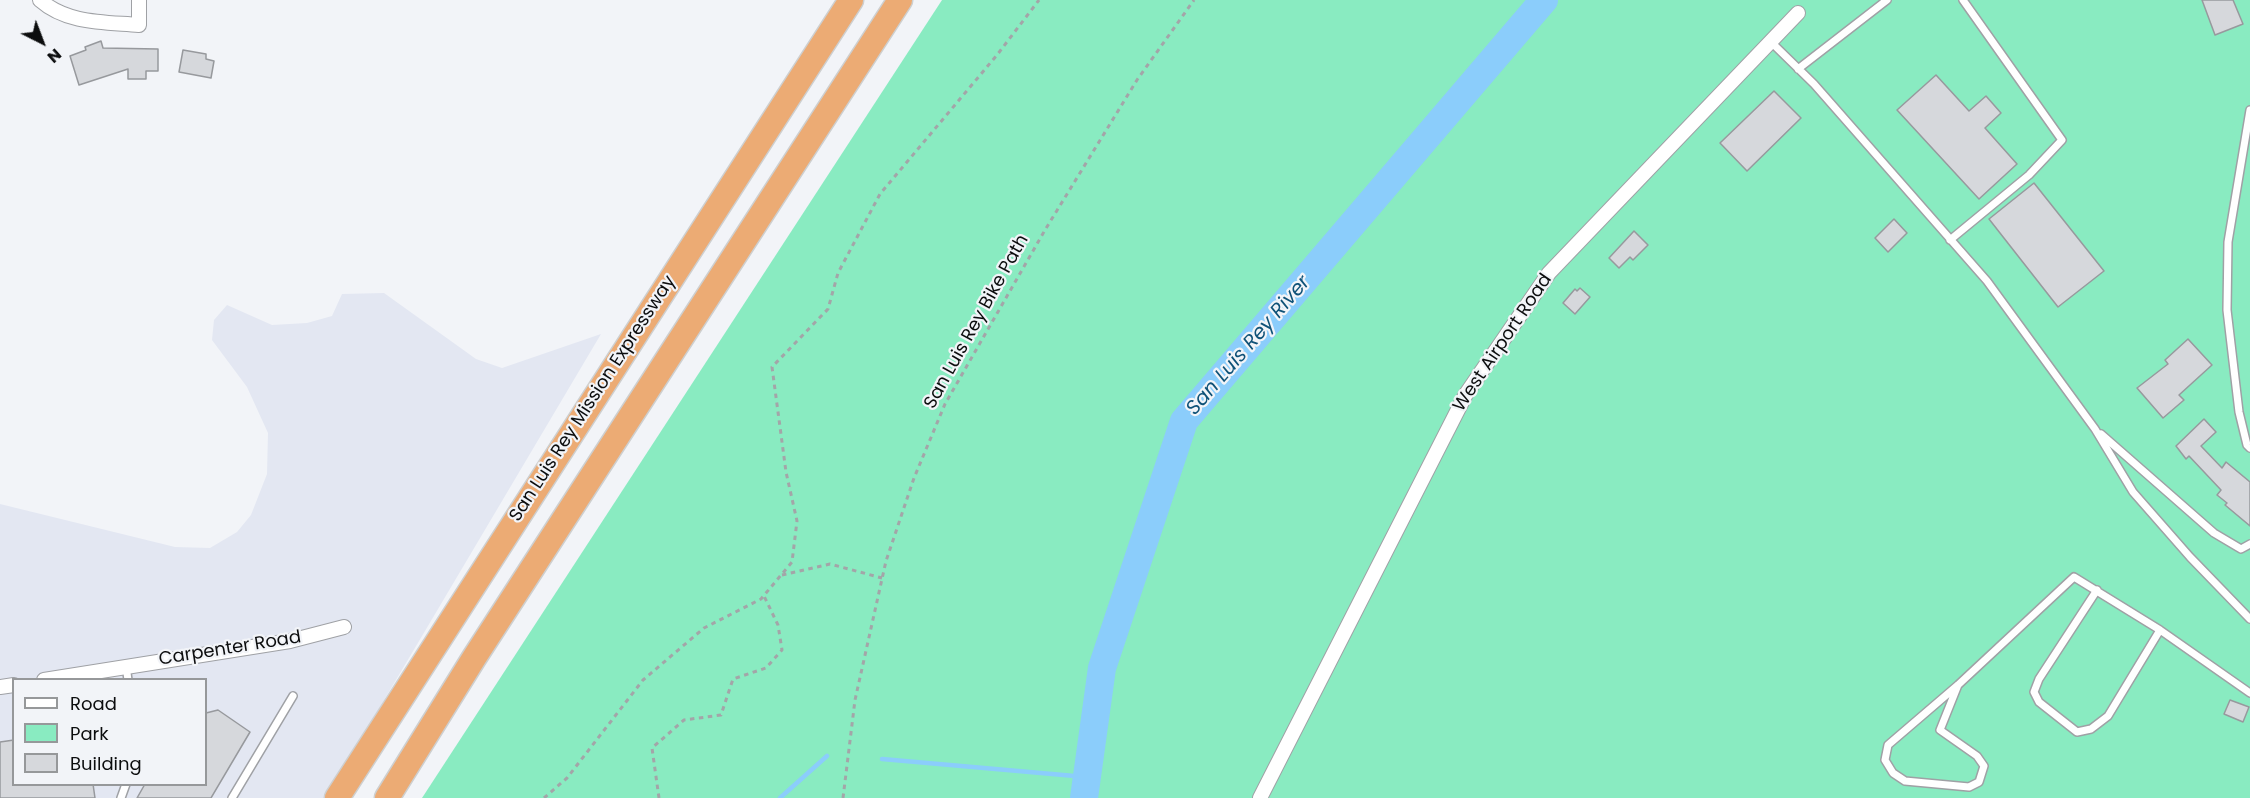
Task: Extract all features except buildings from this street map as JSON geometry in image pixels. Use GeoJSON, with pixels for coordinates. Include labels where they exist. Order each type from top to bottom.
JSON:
{"type":"FeatureCollection","features":[{"type":"Feature","properties":{"kind":"highway","name":"San Luis Rey Mission Expressway"},"geometry":{"type":"LineString","coordinates":[[337,798],[851,0]]}},
{"type":"Feature","properties":{"kind":"highway"},"geometry":{"type":"LineString","coordinates":[[387,798],[474,658],[900,0]]}},
{"type":"Feature","properties":{"kind":"street"},"geometry":{"type":"LineString","coordinates":[[40,0],[51,10],[75,19],[139,25],[140,0]]}},
{"type":"Feature","properties":{"kind":"street","name":"West Airport Road"},"geometry":{"type":"LineString","coordinates":[[1260,798],[1466,394],[1549,273],[1798,13]]}},
{"type":"Feature","properties":{"kind":"street","name":"Carpenter Road"},"geometry":{"type":"LineString","coordinates":[[68,678],[127,673],[290,641],[344,627]]}},
{"type":"Feature","properties":{"kind":"lane"},"geometry":{"type":"LineString","coordinates":[[1798,69],[1887,0]]}},
{"type":"Feature","properties":{"kind":"lane"},"geometry":{"type":"LineString","coordinates":[[1950,240],[2029,175],[2062,140],[1963,0]]}},
{"type":"Feature","properties":{"kind":"lane"},"geometry":{"type":"LineString","coordinates":[[1771,42],[1814,84],[1987,281],[2095,429],[2133,492],[2190,557],[2250,619]]}},
{"type":"Feature","properties":{"kind":"lane"},"geometry":{"type":"LineString","coordinates":[[2249,447],[2239,412],[2228,310],[2228,242],[2250,110]]}},
{"type":"Feature","properties":{"kind":"lane"},"geometry":{"type":"LineString","coordinates":[[2095,429],[2214,533],[2241,549],[2250,544]]}},
{"type":"Feature","properties":{"kind":"lane"},"geometry":{"type":"LineString","coordinates":[[1958,685],[1940,730],[1977,756],[1984,766],[1979,782],[1969,787],[1905,781],[1893,773],[1885,760],[1888,745],[1958,685],[2074,578],[2160,630],[2250,693]]}},
{"type":"Feature","properties":{"kind":"lane"},"geometry":{"type":"LineString","coordinates":[[2097,590],[2039,679],[2034,692],[2039,702],[2077,732],[2091,729],[2108,716],[2160,630]]}},
{"type":"Feature","properties":{"kind":"lane"},"geometry":{"type":"LineString","coordinates":[[232,798],[293,696]]}},
{"type":"Feature","properties":{"kind":"path"},"geometry":{"type":"LineString","coordinates":[[544,798],[567,777],[643,680],[704,628],[764,596],[792,562],[797,521],[786,472],[772,367],[828,309],[838,273],[880,194],[976,80],[1039,0]]}},
{"type":"Feature","properties":{"kind":"path","name":"San Luis Rey Bike Path"},"geometry":{"type":"LineString","coordinates":[[843,798],[855,700],[882,578],[914,478],[945,404],[998,309],[1137,80],[1194,0]]}},
{"type":"Feature","properties":{"kind":"path"},"geometry":{"type":"LineString","coordinates":[[781,575],[830,564],[882,578]]}},
{"type":"Feature","properties":{"kind":"path"},"geometry":{"type":"LineString","coordinates":[[659,798],[651,748],[684,720],[721,715],[733,679],[766,668],[782,650],[778,625],[764,596]]}},
{"type":"Feature","properties":{"kind":"shaded area"},"geometry":{"type":"Polygon","coordinates":[[[384,293],[476,359],[502,368],[601,334],[326,798],[0,798],[0,504],[175,547],[210,548],[237,532],[251,515],[267,474],[268,433],[247,387],[212,340],[214,320],[227,305],[272,325],[307,323],[332,316],[342,294],[384,293]]]}},
{"type":"Feature","properties":{"kind":"green space"},"geometry":{"type":"Polygon","coordinates":[[[942,0],[2250,0],[2250,798],[422,798],[942,0]]]}},
{"type":"Feature","properties":{"kind":"waterway","name":"San Luis Rey River"},"geometry":{"type":"LineString","coordinates":[[1084,798],[1102,668],[1184,421],[1544,0]]}},
{"type":"Feature","properties":{"kind":"waterway"},"geometry":{"type":"LineString","coordinates":[[780,798],[827,756]]}},
{"type":"Feature","properties":{"kind":"waterway"},"geometry":{"type":"LineString","coordinates":[[882,759],[1086,777]]}}]}
